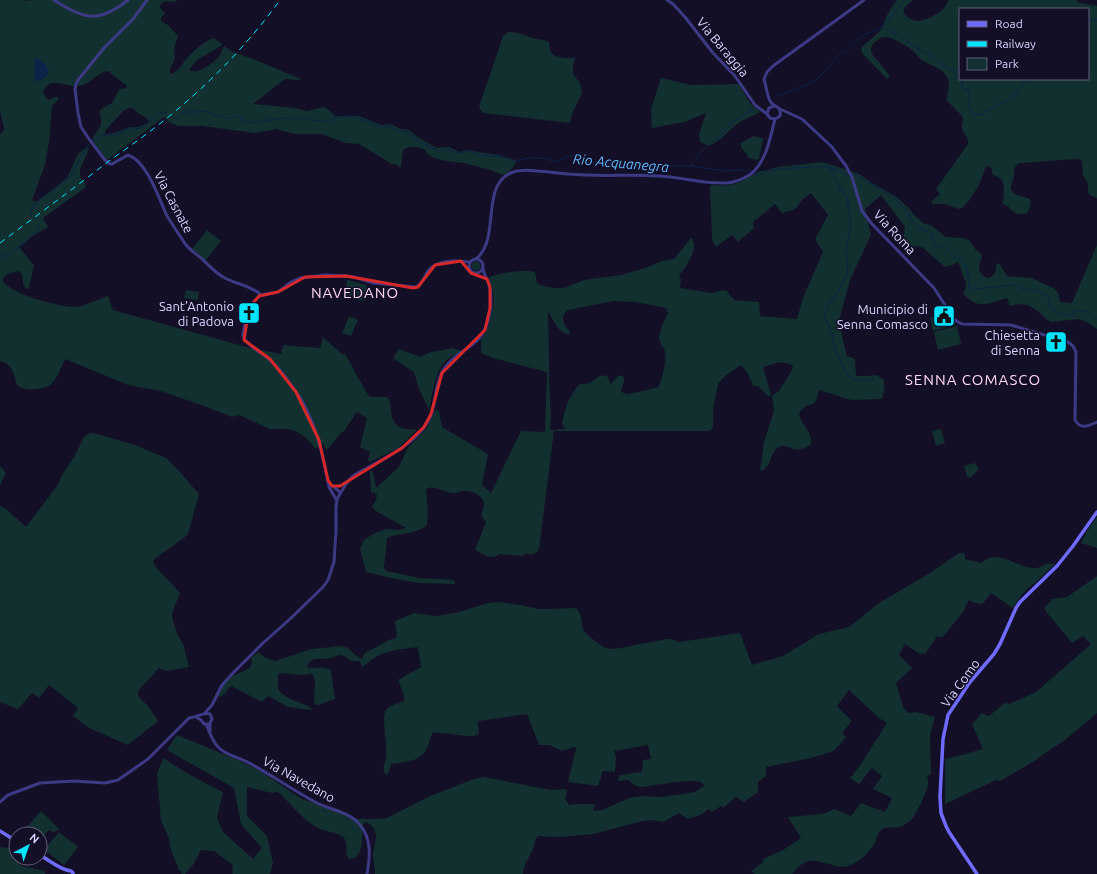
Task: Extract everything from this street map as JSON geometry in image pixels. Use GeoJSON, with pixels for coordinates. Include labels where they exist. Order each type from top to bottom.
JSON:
{"type":"FeatureCollection","features":[{"type":"Feature","properties":{"kind":"main road","name":"Via Como"},"geometry":{"type":"LineString","coordinates":[[977,874],[949,832],[943,820],[940,808],[943,739],[948,715],[970,682],[994,654],[1020,602],[1056,566],[1073,546],[1097,512]]}},
{"type":"Feature","properties":{"kind":"main road"},"geometry":{"type":"LineString","coordinates":[[48,860],[62,868],[67,873],[71,871],[73,874]]}},
{"type":"Feature","properties":{"kind":"street"},"geometry":{"type":"LineString","coordinates":[[54,0],[74,12],[90,17],[107,13],[128,0]]}},
{"type":"Feature","properties":{"kind":"street","name":"Via Casnate"},"geometry":{"type":"LineString","coordinates":[[147,0],[133,19],[104,48],[78,80],[75,89],[81,127],[93,145],[108,162],[112,164],[128,155],[133,157],[146,171],[168,216],[184,243],[190,249],[224,278],[260,293],[261,295]]}},
{"type":"Feature","properties":{"kind":"street","name":"Via Baraggia"},"geometry":{"type":"LineString","coordinates":[[667,0],[685,16],[713,53],[735,76],[752,100],[767,114]]}},
{"type":"Feature","properties":{"kind":"street"},"geometry":{"type":"LineString","coordinates":[[201,720],[212,704],[222,685],[328,580],[334,562],[337,501],[340,492],[350,478],[402,448],[420,432],[431,414],[439,379],[445,368],[476,342],[485,330],[489,316],[491,299],[490,287],[484,274],[481,260],[482,253],[488,239],[496,188],[501,180],[509,174],[518,171],[574,175],[657,176],[716,183],[732,182],[750,174],[758,166],[766,151],[772,130],[781,113],[780,109],[774,106],[770,101],[764,79],[767,72],[773,66],[864,0]]}},
{"type":"Feature","properties":{"kind":"street"},"geometry":{"type":"LineString","coordinates":[[770,101],[767,114],[770,118],[772,130]]}},
{"type":"Feature","properties":{"kind":"street"},"geometry":{"type":"LineString","coordinates":[[760,108],[765,109],[774,106]]}},
{"type":"Feature","properties":{"kind":"street","name":"Via Roma"},"geometry":{"type":"LineString","coordinates":[[780,109],[806,122],[832,147],[852,177],[865,215],[934,288],[954,319],[960,323],[1011,325],[1072,344],[1075,347],[1076,352],[1075,420],[1078,425],[1083,427],[1097,422]]}},
{"type":"Feature","properties":{"kind":"street"},"geometry":{"type":"LineString","coordinates":[[770,118],[794,116]]}},
{"type":"Feature","properties":{"kind":"street"},"geometry":{"type":"LineString","coordinates":[[337,501],[329,487],[319,440],[300,397],[270,360],[248,344],[243,338],[249,308],[261,295],[278,292],[291,282],[300,278],[325,275],[346,276],[374,283],[416,287],[421,284],[427,272],[435,265],[444,262],[471,262],[476,260],[482,253]]}},
{"type":"Feature","properties":{"kind":"street"},"geometry":{"type":"LineString","coordinates":[[476,260],[479,260],[482,265],[481,271],[476,273]]}},
{"type":"Feature","properties":{"kind":"street"},"geometry":{"type":"LineString","coordinates":[[461,262],[465,263],[472,272],[481,274],[487,279]]}},
{"type":"Feature","properties":{"kind":"street"},"geometry":{"type":"LineString","coordinates":[[469,268],[471,262]]}},
{"type":"Feature","properties":{"kind":"street"},"geometry":{"type":"LineString","coordinates":[[328,480],[331,485],[340,492]]}},
{"type":"Feature","properties":{"kind":"street"},"geometry":{"type":"LineString","coordinates":[[334,487],[346,484]]}},
{"type":"Feature","properties":{"kind":"street"},"geometry":{"type":"LineString","coordinates":[[332,492],[340,492]]}},
{"type":"Feature","properties":{"kind":"street"},"geometry":{"type":"LineString","coordinates":[[196,717],[206,724],[210,723],[212,719],[210,714],[212,704]]}},
{"type":"Feature","properties":{"kind":"street"},"geometry":{"type":"LineString","coordinates":[[0,802],[8,795],[40,783],[74,781],[105,783],[118,780],[148,759],[187,719],[204,714],[210,714]]}},
{"type":"Feature","properties":{"kind":"street","name":"Via Navedano"},"geometry":{"type":"LineString","coordinates":[[210,723],[210,732]]}},
{"type":"Feature","properties":{"kind":"street","name":"Via Navedano"},"geometry":{"type":"LineString","coordinates":[[206,724],[213,741],[220,750],[248,762],[319,804],[348,816],[356,821],[368,838],[370,856],[367,874]]}},
{"type":"Feature","properties":{"kind":"highlighted area"},"geometry":{"type":"Polygon","coordinates":[[[461,261],[471,273],[487,279],[490,287],[490,308],[485,330],[442,373],[431,414],[424,427],[402,448],[340,486],[332,486],[328,480],[319,440],[296,392],[270,359],[244,340],[249,308],[259,296],[278,292],[305,277],[346,276],[413,288],[418,287],[435,265],[461,261]]]}},
{"type":"Feature","properties":{"kind":"green space"},"geometry":{"type":"Polygon","coordinates":[[[0,0],[179,0],[173,2],[165,1],[160,5],[160,8],[165,13],[161,18],[161,21],[168,25],[178,36],[174,49],[175,58],[170,69],[170,74],[178,70],[197,48],[214,38],[222,44],[221,46],[197,60],[189,70],[202,70],[210,65],[220,55],[224,46],[233,52],[301,79],[285,79],[253,104],[295,108],[307,111],[324,107],[335,116],[359,116],[382,125],[390,124],[401,129],[409,130],[419,138],[437,148],[449,147],[459,152],[466,150],[499,155],[515,160],[516,162],[513,167],[506,175],[504,175],[459,162],[436,159],[430,156],[423,149],[411,147],[403,150],[401,167],[399,167],[398,165],[392,164],[359,144],[346,143],[322,134],[295,134],[276,129],[255,133],[202,126],[178,126],[169,122],[164,117],[107,160],[92,140],[101,123],[100,110],[112,103],[119,90],[126,88],[127,86],[108,71],[101,73],[84,85],[75,86],[54,83],[46,87],[43,92],[48,100],[55,97],[59,98],[52,106],[49,142],[45,165],[32,200],[37,201],[67,178],[78,154],[89,147],[80,171],[80,175],[86,187],[43,218],[48,227],[19,247],[34,265],[29,288],[27,289],[23,284],[22,275],[18,271],[10,273],[4,277],[3,281],[7,286],[15,291],[36,299],[58,305],[75,307],[91,303],[108,296],[113,310],[250,348],[281,354],[283,345],[320,348],[323,337],[342,354],[345,354],[370,397],[387,397],[389,399],[392,417],[396,424],[405,429],[417,430],[398,448],[370,462],[368,460],[370,452],[360,447],[367,418],[357,412],[344,431],[327,450],[323,444],[316,449],[304,436],[295,431],[287,429],[270,429],[239,415],[232,417],[161,391],[128,385],[65,359],[58,375],[51,385],[30,390],[17,385],[10,367],[4,362],[0,361],[0,135],[4,128],[0,111],[0,0]],[[130,108],[124,110],[105,131],[105,134],[114,133],[130,127],[139,127],[149,121],[146,117],[137,113],[134,109],[130,108]]]}},
{"type":"Feature","properties":{"kind":"green space"},"geometry":{"type":"Polygon","coordinates":[[[897,0],[913,0],[905,8],[904,14],[916,21],[925,20],[935,15],[944,8],[948,0],[1076,0],[1080,3],[1097,6],[1097,198],[1090,195],[1088,192],[1088,183],[1083,176],[1082,162],[1081,160],[1077,159],[1020,163],[1016,165],[1011,190],[1015,194],[1030,199],[1030,207],[1026,214],[1015,213],[1003,204],[1003,181],[992,174],[992,169],[989,166],[985,169],[979,185],[968,202],[962,208],[959,209],[945,204],[934,204],[931,202],[940,194],[936,189],[968,144],[968,139],[962,128],[963,117],[946,100],[949,84],[946,75],[937,68],[923,61],[906,46],[891,38],[883,37],[875,42],[871,47],[875,58],[890,76],[887,79],[862,53],[861,48],[881,30],[887,15],[897,0]]]}},
{"type":"Feature","properties":{"kind":"green space"},"geometry":{"type":"Polygon","coordinates":[[[508,32],[515,32],[548,41],[550,51],[555,56],[562,58],[575,58],[573,74],[580,83],[582,93],[572,114],[570,123],[483,113],[479,107],[503,36],[508,32]]]}},
{"type":"Feature","properties":{"kind":"green space"},"geometry":{"type":"Polygon","coordinates":[[[661,78],[691,85],[739,84],[749,102],[760,112],[740,122],[709,146],[700,142],[699,134],[706,113],[684,122],[652,128],[651,109],[661,78]]]}},
{"type":"Feature","properties":{"kind":"green space"},"geometry":{"type":"Polygon","coordinates":[[[752,136],[763,139],[759,159],[757,160],[748,158],[741,147],[741,143],[752,136]]]}},
{"type":"Feature","properties":{"kind":"green space"},"geometry":{"type":"Polygon","coordinates":[[[823,162],[859,174],[895,196],[923,223],[932,226],[946,237],[963,238],[969,240],[976,250],[982,255],[979,268],[985,277],[992,277],[996,270],[996,265],[999,263],[1007,276],[1032,278],[1055,289],[1059,294],[1060,302],[1072,303],[1097,245],[1097,329],[1087,322],[1079,319],[1051,322],[1028,305],[1019,304],[1010,306],[1007,298],[987,304],[978,304],[973,302],[963,294],[966,283],[958,262],[945,267],[922,247],[902,245],[905,227],[881,195],[865,209],[871,235],[850,280],[840,317],[842,337],[847,356],[855,359],[856,376],[876,375],[884,380],[882,399],[851,400],[820,390],[816,401],[813,404],[806,406],[799,412],[810,436],[811,444],[801,449],[786,446],[779,447],[776,449],[767,467],[760,471],[764,442],[774,411],[772,396],[779,391],[793,368],[792,365],[784,362],[774,363],[763,367],[771,395],[769,397],[758,386],[753,386],[747,372],[741,365],[725,376],[718,384],[713,409],[713,427],[711,430],[554,431],[539,549],[535,553],[526,553],[523,556],[499,554],[495,557],[487,556],[475,550],[486,522],[482,516],[484,503],[482,498],[469,491],[452,493],[437,488],[428,488],[426,490],[428,511],[427,525],[419,530],[389,537],[387,539],[384,568],[387,571],[419,578],[454,580],[455,584],[419,583],[366,572],[360,549],[365,539],[377,532],[387,529],[399,530],[406,528],[376,511],[372,507],[376,500],[377,494],[371,492],[370,470],[373,472],[376,488],[399,467],[407,449],[427,428],[435,410],[439,411],[442,427],[488,454],[482,485],[491,493],[521,431],[545,432],[547,372],[493,358],[481,353],[481,339],[486,332],[490,321],[494,298],[489,277],[512,272],[531,271],[535,272],[537,283],[539,285],[564,288],[584,280],[621,275],[663,261],[674,259],[691,238],[694,247],[693,252],[685,268],[679,275],[681,279],[680,288],[712,293],[723,290],[727,291],[734,300],[759,302],[760,316],[797,319],[803,298],[823,252],[816,241],[816,237],[828,215],[811,193],[802,200],[795,209],[782,213],[775,204],[753,222],[754,228],[738,242],[732,235],[716,247],[712,240],[710,185],[735,184],[757,172],[777,167],[823,162]],[[614,301],[568,310],[563,316],[563,321],[570,333],[569,335],[565,334],[559,329],[548,311],[551,417],[550,430],[565,429],[562,423],[563,417],[573,393],[580,384],[590,383],[599,376],[607,376],[611,384],[618,377],[623,376],[624,382],[621,392],[628,394],[659,387],[664,370],[665,356],[659,337],[661,328],[668,313],[667,309],[634,302],[614,301]]]}},
{"type":"Feature","properties":{"kind":"green space"},"geometry":{"type":"Polygon","coordinates":[[[207,230],[221,241],[206,260],[192,249],[207,230]]]}},
{"type":"Feature","properties":{"kind":"green space"},"geometry":{"type":"Polygon","coordinates":[[[476,261],[481,266],[476,271],[471,266],[476,261]]]}},
{"type":"Feature","properties":{"kind":"green space"},"geometry":{"type":"Polygon","coordinates":[[[347,280],[367,286],[365,301],[344,298],[347,280]]]}},
{"type":"Feature","properties":{"kind":"green space"},"geometry":{"type":"Polygon","coordinates":[[[186,290],[199,292],[198,300],[184,298],[186,290]]]}},
{"type":"Feature","properties":{"kind":"green space"},"geometry":{"type":"Polygon","coordinates":[[[349,316],[358,320],[351,336],[342,333],[349,316]]]}},
{"type":"Feature","properties":{"kind":"green space"},"geometry":{"type":"Polygon","coordinates":[[[930,317],[936,317],[944,324],[952,321],[955,325],[933,331],[930,317]]]}},
{"type":"Feature","properties":{"kind":"green space"},"geometry":{"type":"Polygon","coordinates":[[[957,326],[961,344],[938,350],[934,332],[957,326]]]}},
{"type":"Feature","properties":{"kind":"green space"},"geometry":{"type":"Polygon","coordinates":[[[452,348],[462,351],[448,359],[443,364],[437,376],[429,410],[419,389],[414,372],[393,358],[399,349],[421,357],[428,353],[452,348]]]}},
{"type":"Feature","properties":{"kind":"green space"},"geometry":{"type":"Polygon","coordinates":[[[941,429],[945,443],[936,446],[932,431],[941,429]]]}},
{"type":"Feature","properties":{"kind":"green space"},"geometry":{"type":"Polygon","coordinates":[[[90,433],[135,445],[166,458],[199,494],[188,534],[153,561],[155,566],[180,593],[172,613],[173,621],[178,636],[183,644],[189,667],[166,671],[159,668],[139,690],[139,697],[148,706],[158,721],[128,745],[89,728],[73,716],[78,708],[49,685],[39,698],[32,693],[18,709],[0,702],[0,506],[6,509],[26,527],[57,486],[84,437],[90,433]]]}},
{"type":"Feature","properties":{"kind":"green space"},"geometry":{"type":"Polygon","coordinates":[[[975,463],[979,469],[970,478],[967,476],[964,466],[975,463]]]}},
{"type":"Feature","properties":{"kind":"green space"},"geometry":{"type":"Polygon","coordinates":[[[0,466],[6,473],[0,485],[0,466]]]}},
{"type":"Feature","properties":{"kind":"green space"},"geometry":{"type":"Polygon","coordinates":[[[1097,517],[1097,548],[1081,543],[1097,517]]]}},
{"type":"Feature","properties":{"kind":"green space"},"geometry":{"type":"Polygon","coordinates":[[[959,553],[965,554],[965,559],[981,563],[988,558],[1000,557],[1023,566],[1034,568],[1045,564],[1055,564],[1027,589],[1013,608],[991,593],[982,604],[977,604],[969,600],[963,612],[942,638],[937,636],[926,653],[920,654],[905,644],[899,655],[912,668],[896,683],[903,707],[908,713],[916,712],[935,717],[930,735],[931,774],[927,776],[928,785],[926,792],[912,819],[906,824],[897,828],[882,829],[870,850],[860,860],[848,866],[843,867],[811,861],[802,864],[792,874],[755,874],[751,871],[763,862],[763,859],[783,850],[801,838],[788,817],[823,814],[834,809],[851,816],[861,803],[885,812],[892,798],[873,789],[882,776],[872,768],[859,784],[850,778],[861,764],[887,723],[879,718],[849,690],[837,706],[852,721],[842,733],[846,737],[834,751],[811,758],[766,767],[766,776],[758,782],[758,792],[744,802],[736,797],[723,808],[721,806],[712,812],[709,809],[700,815],[688,819],[679,813],[663,822],[651,820],[643,821],[593,834],[559,837],[538,836],[526,863],[523,874],[375,874],[373,854],[376,836],[374,828],[371,825],[366,822],[363,824],[360,850],[355,858],[349,859],[346,854],[346,841],[342,836],[313,825],[278,792],[272,793],[247,787],[247,816],[267,836],[273,863],[270,874],[233,874],[233,865],[214,851],[201,850],[193,865],[185,874],[181,874],[182,872],[179,870],[170,847],[169,838],[161,821],[157,774],[164,758],[192,776],[223,792],[217,818],[223,832],[253,859],[262,848],[241,824],[234,788],[167,750],[177,735],[238,760],[260,771],[302,799],[358,819],[387,818],[430,796],[474,779],[484,777],[551,790],[565,789],[567,791],[565,799],[569,805],[595,804],[593,811],[602,810],[629,798],[643,796],[662,797],[695,792],[704,786],[698,781],[691,781],[639,787],[628,780],[618,781],[620,775],[642,772],[643,760],[651,759],[648,745],[614,751],[616,757],[615,772],[603,771],[598,786],[568,782],[576,749],[575,747],[562,751],[549,745],[539,745],[527,714],[479,721],[479,734],[475,736],[433,733],[424,753],[416,759],[391,764],[388,774],[386,775],[384,768],[386,755],[384,721],[385,712],[391,706],[404,701],[404,695],[398,680],[421,667],[418,647],[395,650],[382,654],[369,661],[363,667],[359,661],[349,660],[341,655],[332,658],[314,659],[307,667],[325,668],[331,670],[335,699],[318,705],[316,705],[314,701],[315,681],[313,674],[278,674],[278,689],[281,693],[308,706],[312,710],[288,707],[268,696],[262,702],[231,686],[220,697],[215,694],[232,676],[250,668],[252,663],[251,658],[258,652],[264,657],[275,661],[312,649],[342,646],[348,648],[362,659],[365,653],[397,637],[395,621],[415,613],[436,616],[459,612],[488,603],[499,602],[538,609],[576,608],[580,613],[584,631],[600,644],[609,649],[667,639],[679,642],[740,633],[752,665],[783,656],[819,634],[849,627],[879,603],[930,573],[959,553]]]}},
{"type":"Feature","properties":{"kind":"green space"},"geometry":{"type":"Polygon","coordinates":[[[1097,576],[1097,713],[1065,740],[1036,760],[1000,781],[996,780],[945,804],[945,759],[983,749],[972,724],[981,713],[989,716],[1006,702],[1009,704],[1036,692],[1091,644],[1083,636],[1072,643],[1044,609],[1052,599],[1067,597],[1097,576]]]}},
{"type":"Feature","properties":{"kind":"green space"},"geometry":{"type":"Polygon","coordinates":[[[41,811],[59,829],[54,833],[49,830],[48,831],[48,826],[28,826],[41,811]]]}},
{"type":"Feature","properties":{"kind":"green space"},"geometry":{"type":"Polygon","coordinates":[[[59,832],[78,847],[64,865],[48,853],[48,845],[59,832]]]}},
{"type":"Feature","properties":{"kind":"green space"},"geometry":{"type":"Polygon","coordinates":[[[0,847],[8,848],[8,866],[21,866],[45,871],[45,874],[0,874],[0,847]]]}},
{"type":"Feature","properties":{"kind":"water"},"geometry":{"type":"Polygon","coordinates":[[[37,58],[42,61],[49,70],[45,78],[36,81],[34,65],[37,58]]]}},
{"type":"Feature","properties":{"kind":"waterway"},"geometry":{"type":"LineString","coordinates":[[776,97],[815,81],[842,52],[848,49],[862,36],[882,27],[905,0]]}},
{"type":"Feature","properties":{"kind":"waterway"},"geometry":{"type":"LineString","coordinates":[[1089,21],[1097,19]]}},
{"type":"Feature","properties":{"kind":"waterway"},"geometry":{"type":"LineString","coordinates":[[882,27],[931,55],[943,65],[955,72],[959,78]]}},
{"type":"Feature","properties":{"kind":"waterway"},"geometry":{"type":"LineString","coordinates":[[961,80],[963,88],[968,90],[969,109],[974,114],[981,115],[1015,95],[1026,80]]}},
{"type":"Feature","properties":{"kind":"waterway"},"geometry":{"type":"LineString","coordinates":[[690,166],[701,151],[720,136],[731,124],[754,109]]}},
{"type":"Feature","properties":{"kind":"waterway","name":"Rio Acquanegra"},"geometry":{"type":"LineString","coordinates":[[173,118],[176,118],[184,112],[205,111],[225,118],[238,117],[251,123],[281,118],[307,118],[325,122],[339,117],[355,117],[380,126],[391,127],[398,131],[406,131],[421,143],[439,151],[450,150],[456,153],[469,151],[479,155],[502,157],[514,161],[529,158],[540,158],[555,162],[567,156],[573,156],[608,164],[635,162],[655,166],[692,166],[726,171],[750,171]]}},
{"type":"Feature","properties":{"kind":"waterway","name":"Rio Acquanegra"},"geometry":{"type":"LineString","coordinates":[[92,141],[102,135],[118,134],[130,127],[137,129],[142,128],[157,115],[167,113]]}},
{"type":"Feature","properties":{"kind":"waterway","name":"Rio Acquanegra"},"geometry":{"type":"LineString","coordinates":[[31,214],[32,207],[70,177],[89,144]]}},
{"type":"Feature","properties":{"kind":"waterway","name":"Rio Acquanegra"},"geometry":{"type":"LineString","coordinates":[[753,174],[756,175],[779,169],[815,166],[829,167],[847,174]]}},
{"type":"Feature","properties":{"kind":"waterway","name":"Rio Acquanegra"},"geometry":{"type":"LineString","coordinates":[[829,167],[841,191],[847,198],[851,224],[846,248],[848,271],[843,283],[827,307],[825,318],[832,333],[834,346],[845,372],[854,380],[865,381],[874,378]]}},
{"type":"Feature","properties":{"kind":"waterway","name":"Rio Acquanegra"},"geometry":{"type":"LineString","coordinates":[[854,174],[891,195],[904,208],[920,229],[932,233],[937,246],[945,247],[953,256],[961,260],[967,269],[969,288],[972,287],[973,289],[1016,285],[1023,289],[1035,290],[1047,295],[1050,308],[1055,312],[1073,315],[1075,311],[1081,311],[1090,314],[1097,319]]}},
{"type":"Feature","properties":{"kind":"waterway","name":"Rio Acquanegra"},"geometry":{"type":"LineString","coordinates":[[0,259],[30,238],[38,230],[38,224]]}},
{"type":"Feature","properties":{"kind":"railway"},"geometry":{"type":"LineString","coordinates":[[0,243],[154,129],[193,96],[245,43],[280,0]]}},
{"type":"Feature","properties":{"kind":"place","name":"Sant'Antonio di Padova"},"geometry":{"type":"Point","coordinates":[249,313]}},
{"type":"Feature","properties":{"kind":"place","name":"Municipio di Senna Comasco"},"geometry":{"type":"Point","coordinates":[944,316]}},
{"type":"Feature","properties":{"kind":"place","name":"Chiesetta di Senna"},"geometry":{"type":"Point","coordinates":[1056,342]}},
{"type":"Feature","properties":{"kind":"district","name":"NAVEDANO"},"geometry":{"type":"Point","coordinates":[355,292]}},
{"type":"Feature","properties":{"kind":"district","name":"SENNA COMASCO"},"geometry":{"type":"Point","coordinates":[973,379]}}]}
